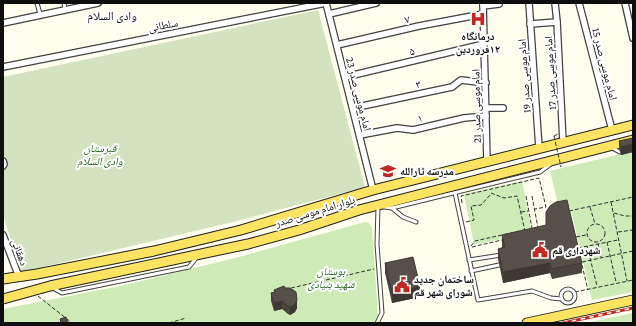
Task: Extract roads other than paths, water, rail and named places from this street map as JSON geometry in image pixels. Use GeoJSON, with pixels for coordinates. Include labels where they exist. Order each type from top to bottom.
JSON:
{"type":"FeatureCollection","features":[{"type":"Feature","properties":{"kind":"main road","name":"بلوار امام موسی صدر"},"geometry":{"type":"LineString","coordinates":[[3,279],[154,251],[241,230],[373,190],[487,160],[633,125]]}},
{"type":"Feature","properties":{"kind":"main road","name":"بلوار امام موسی صدر"},"geometry":{"type":"LineString","coordinates":[[3,298],[50,286],[248,244],[378,205],[558,163],[609,146],[633,140]]}},
{"type":"Feature","properties":{"kind":"main road"},"geometry":{"type":"LineString","coordinates":[[527,323],[633,300]]}},
{"type":"Feature","properties":{"kind":"street"},"geometry":{"type":"LineString","coordinates":[[3,21],[94,3]]}},
{"type":"Feature","properties":{"kind":"street","name":"امام موسی صدر 23"},"geometry":{"type":"LineString","coordinates":[[326,3],[373,190]]}},
{"type":"Feature","properties":{"kind":"street","name":"سلطانی"},"geometry":{"type":"LineString","coordinates":[[3,67],[326,3]]}},
{"type":"Feature","properties":{"kind":"street"},"geometry":{"type":"LineString","coordinates":[[329,14],[372,3]]}},
{"type":"Feature","properties":{"kind":"street","name":"امام موسی صدر 19"},"geometry":{"type":"LineString","coordinates":[[529,3],[539,148]]}},
{"type":"Feature","properties":{"kind":"street","name":"امام موسی صدر 17"},"geometry":{"type":"LineString","coordinates":[[555,3],[564,142]]}},
{"type":"Feature","properties":{"kind":"street","name":"امام موسی صدر 15"},"geometry":{"type":"LineString","coordinates":[[579,3],[612,130]]}},
{"type":"Feature","properties":{"kind":"street"},"geometry":{"type":"LineString","coordinates":[[625,3],[633,38]]}},
{"type":"Feature","properties":{"kind":"street"},"geometry":{"type":"LineString","coordinates":[[483,4],[499,4]]}},
{"type":"Feature","properties":{"kind":"street","name":"امام موسی صدر 21"},"geometry":{"type":"LineString","coordinates":[[483,4],[487,160]]}},
{"type":"Feature","properties":{"kind":"street","name":"۷"},"geometry":{"type":"LineString","coordinates":[[337,46],[419,26],[483,14]]}},
{"type":"Feature","properties":{"kind":"street"},"geometry":{"type":"LineString","coordinates":[[530,24],[557,22]]}},
{"type":"Feature","properties":{"kind":"street","name":"۵"},"geometry":{"type":"LineString","coordinates":[[345,77],[484,44]]}},
{"type":"Feature","properties":{"kind":"street","name":"۳"},"geometry":{"type":"LineString","coordinates":[[353,108],[452,87],[461,80],[486,83]]}},
{"type":"Feature","properties":{"kind":"street"},"geometry":{"type":"LineString","coordinates":[[486,108],[503,108]]}},
{"type":"Feature","properties":{"kind":"street","name":"۱"},"geometry":{"type":"LineString","coordinates":[[360,135],[397,128],[413,130],[464,118],[486,116]]}},
{"type":"Feature","properties":{"kind":"street"},"geometry":{"type":"LineString","coordinates":[[3,161],[3,166]]}},
{"type":"Feature","properties":{"kind":"street","name":"دهقانی"},"geometry":{"type":"LineString","coordinates":[[3,235],[5,247],[19,277]]}},
{"type":"Feature","properties":{"kind":"lane"},"geometry":{"type":"LineString","coordinates":[[38,3],[40,14]]}},
{"type":"Feature","properties":{"kind":"lane"},"geometry":{"type":"LineString","coordinates":[[64,3],[65,9]]}},
{"type":"Feature","properties":{"kind":"lane"},"geometry":{"type":"LineString","coordinates":[[609,146],[620,152],[626,150]]}},
{"type":"Feature","properties":{"kind":"lane"},"geometry":{"type":"LineString","coordinates":[[377,323],[382,313],[377,244],[378,205],[392,208],[540,172],[549,166],[558,163]]}},
{"type":"Feature","properties":{"kind":"lane"},"geometry":{"type":"LineString","coordinates":[[455,193],[471,271],[479,300],[532,291],[551,298],[562,299],[567,303],[572,302],[575,297],[574,292],[571,289],[566,289],[562,294],[562,299]]}},
{"type":"Feature","properties":{"kind":"lane"},"geometry":{"type":"LineString","coordinates":[[392,208],[403,217],[416,222]]}},
{"type":"Feature","properties":{"kind":"lane"},"geometry":{"type":"LineString","coordinates":[[469,260],[504,254]]}},
{"type":"Feature","properties":{"kind":"lane"},"geometry":{"type":"LineString","coordinates":[[471,271],[499,265]]}},
{"type":"Feature","properties":{"kind":"railway"},"geometry":{"type":"LineString","coordinates":[[563,323],[633,308]]}},
{"type":"Feature","properties":{"kind":"place","name":"درمانگاه ١٢فروردین"},"geometry":{"type":"Point","coordinates":[478,19]}},
{"type":"Feature","properties":{"kind":"place","name":"مدرسه ثارالله"},"geometry":{"type":"Point","coordinates":[388,171]}},
{"type":"Feature","properties":{"kind":"place","name":"شهرداری قم"},"geometry":{"type":"Point","coordinates":[540,250]}},
{"type":"Feature","properties":{"kind":"place","name":"ساختمان جدید شورای شهر قم"},"geometry":{"type":"Point","coordinates":[402,285]}},
{"type":"Feature","properties":{"kind":"district","name":"وادی السلام"},"geometry":{"type":"Point","coordinates":[112,16]}},
{"type":"Feature","properties":{"kind":"park label","name":"قبرستان وادی السلام"},"geometry":{"type":"Point","coordinates":[100,154]}},
{"type":"Feature","properties":{"kind":"park label","name":"بوستان شهید بنیادی"},"geometry":{"type":"Point","coordinates":[331,277]}}]}
